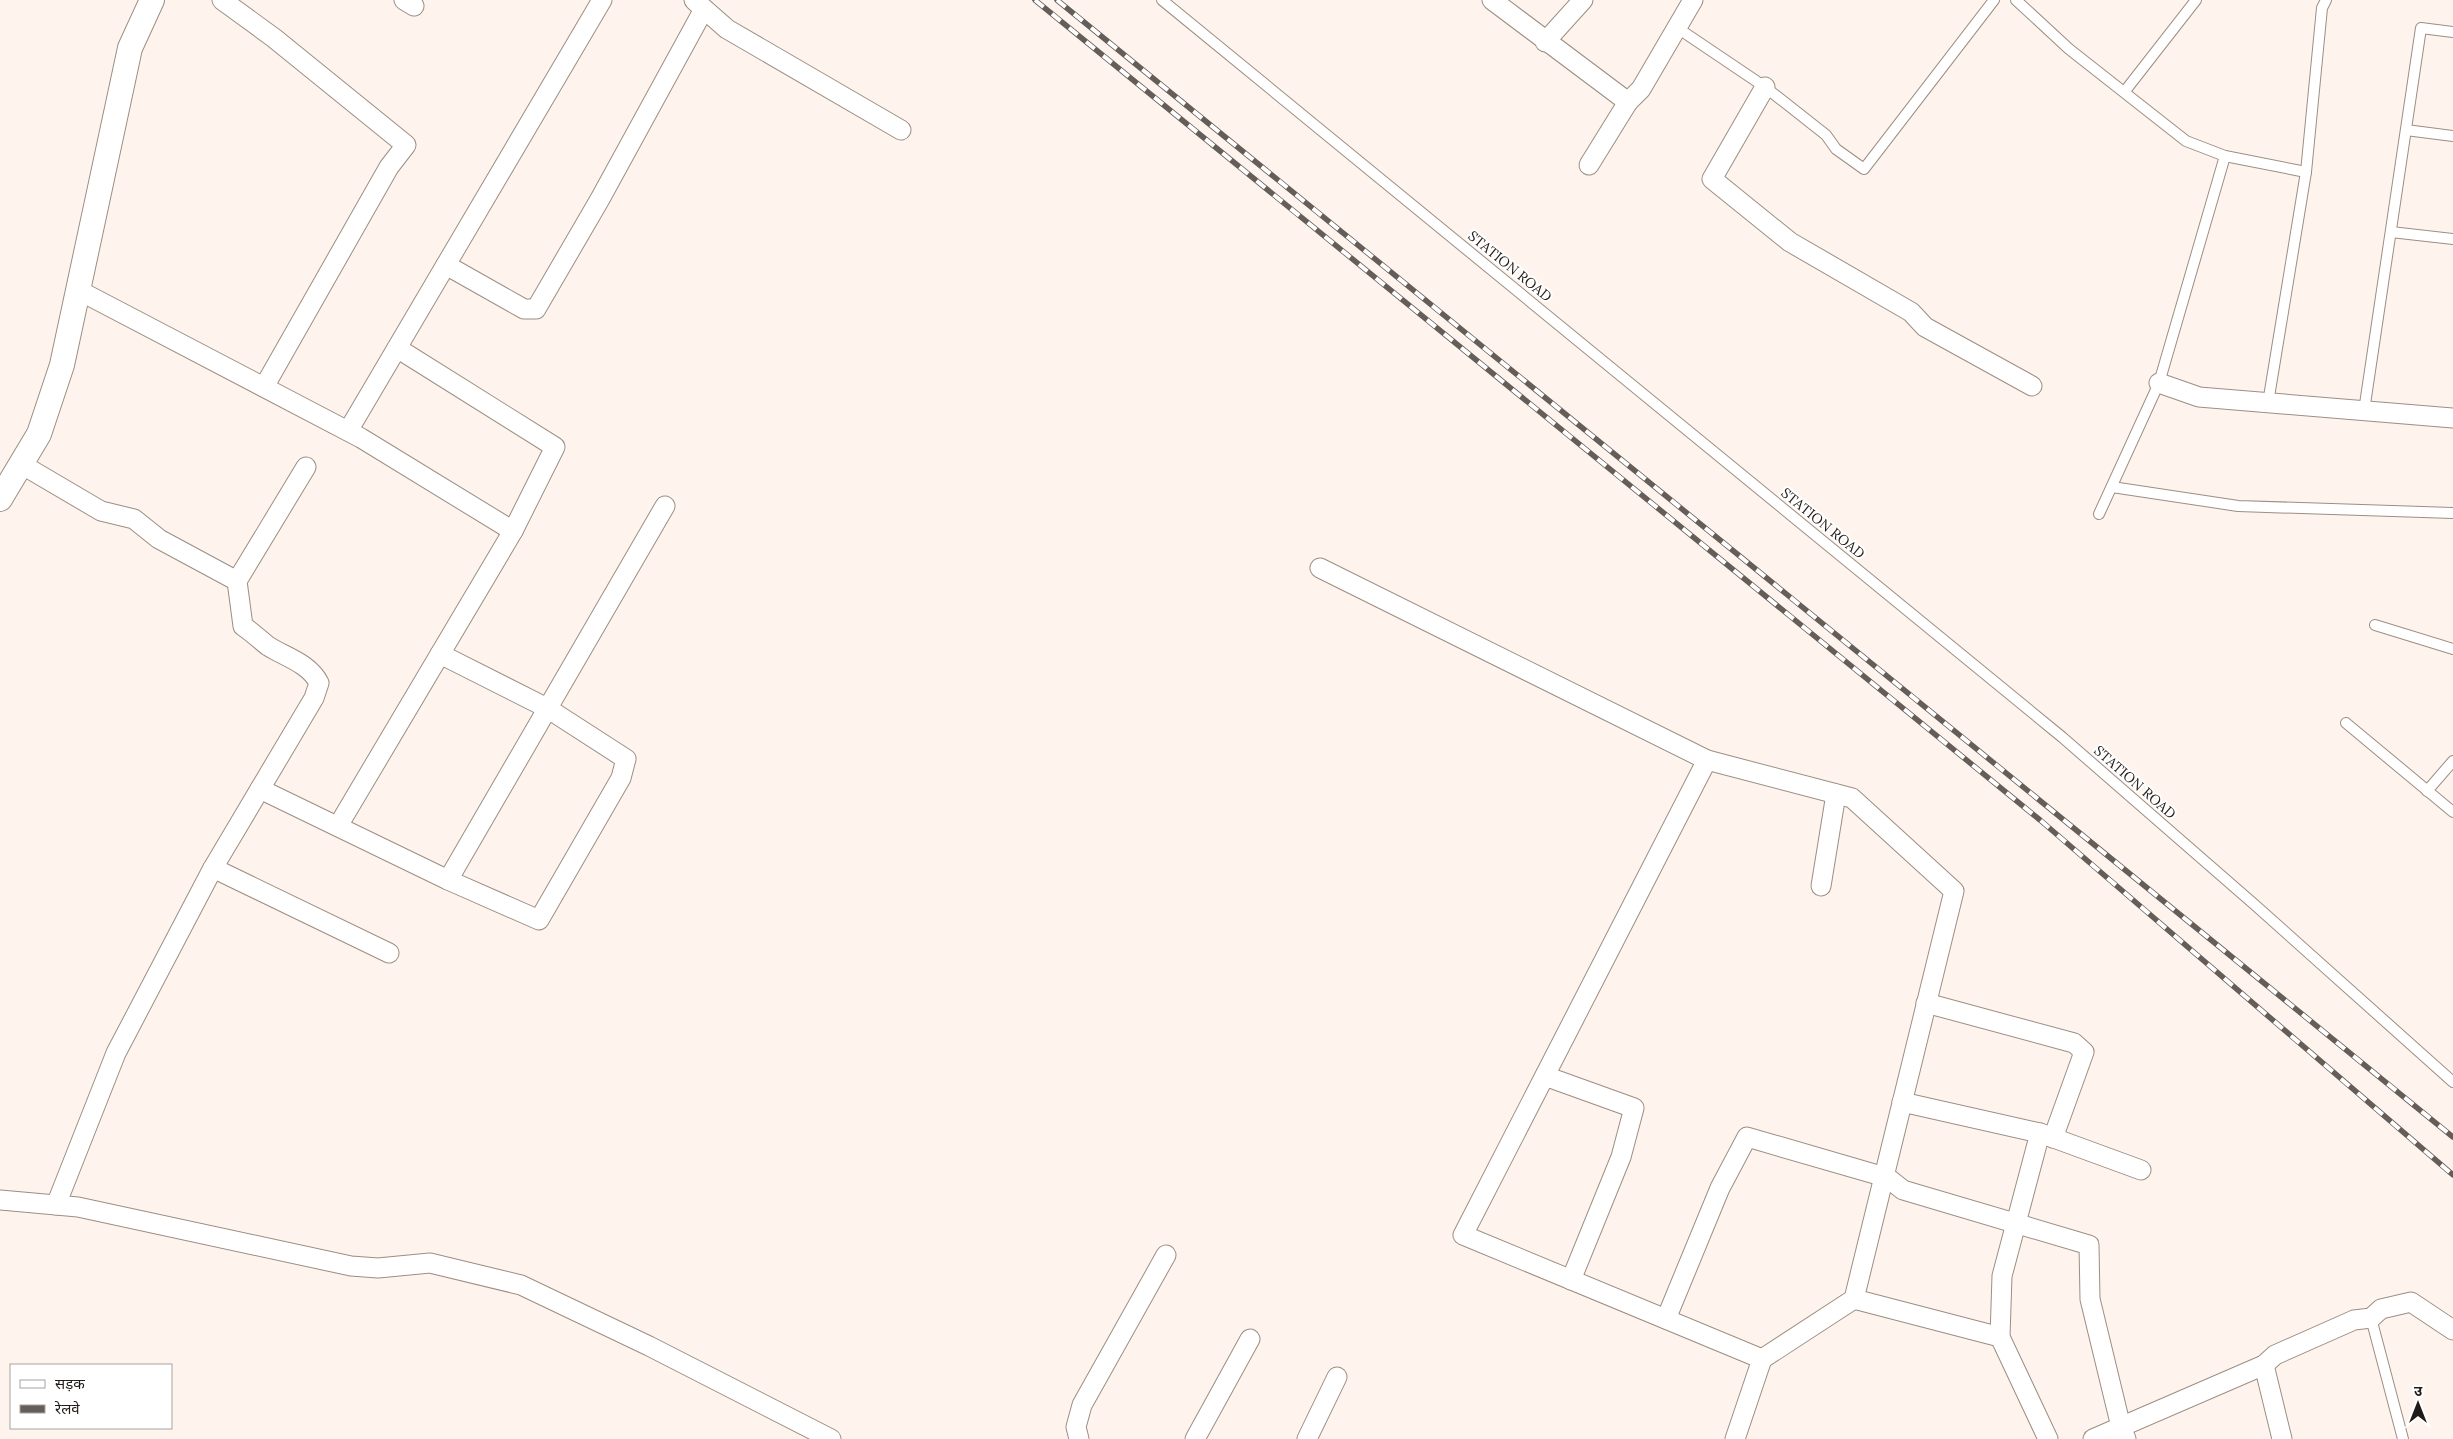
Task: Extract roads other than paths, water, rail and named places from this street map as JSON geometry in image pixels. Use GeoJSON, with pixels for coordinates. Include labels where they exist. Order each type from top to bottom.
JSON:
{"type":"FeatureCollection","features":[{"type":"Feature","properties":{"kind":"street"},"geometry":{"type":"LineString","coordinates":[[0,500],[39,434],[62,366],[130,48],[152,0]]}},
{"type":"Feature","properties":{"kind":"street"},"geometry":{"type":"LineString","coordinates":[[222,0],[274,38],[406,145],[389,167],[264,387]]}},
{"type":"Feature","properties":{"kind":"street"},"geometry":{"type":"LineString","coordinates":[[348,431],[602,0]]}},
{"type":"Feature","properties":{"kind":"street"},"geometry":{"type":"LineString","coordinates":[[1492,0],[1628,102]]}},
{"type":"Feature","properties":{"kind":"street"},"geometry":{"type":"LineString","coordinates":[[1546,42],[1583,0]]}},
{"type":"Feature","properties":{"kind":"street"},"geometry":{"type":"LineString","coordinates":[[1589,165],[1628,102],[1641,89],[1693,0]]}},
{"type":"Feature","properties":{"kind":"street"},"geometry":{"type":"LineString","coordinates":[[446,265],[524,309],[536,309],[600,200],[699,5],[726,29],[901,130]]}},
{"type":"Feature","properties":{"kind":"street"},"geometry":{"type":"LineString","coordinates":[[1765,87],[1712,178],[1790,242],[1911,312],[1924,327],[2032,386]]}},
{"type":"Feature","properties":{"kind":"street"},"geometry":{"type":"LineString","coordinates":[[78,290],[348,431],[513,531]]}},
{"type":"Feature","properties":{"kind":"street"},"geometry":{"type":"LineString","coordinates":[[338,826],[513,531],[556,447],[397,348]]}},
{"type":"Feature","properties":{"kind":"street"},"geometry":{"type":"LineString","coordinates":[[2160,383],[2199,397],[2453,418]]}},
{"type":"Feature","properties":{"kind":"street"},"geometry":{"type":"LineString","coordinates":[[21,464],[101,511],[134,519],[160,539],[237,581]]}},
{"type":"Feature","properties":{"kind":"street"},"geometry":{"type":"LineString","coordinates":[[56,1205],[116,1053],[213,868],[314,698],[319,683],[316,676],[299,662],[269,646],[243,626],[237,581],[306,467]]}},
{"type":"Feature","properties":{"kind":"street"},"geometry":{"type":"LineString","coordinates":[[448,880],[665,506]]}},
{"type":"Feature","properties":{"kind":"street"},"geometry":{"type":"LineString","coordinates":[[1320,568],[1707,760],[1852,798],[1954,891],[1854,1299],[1762,1359],[1735,1439]]}},
{"type":"Feature","properties":{"kind":"street"},"geometry":{"type":"LineString","coordinates":[[260,790],[448,880],[539,920],[621,778],[626,760],[547,708],[440,654]]}},
{"type":"Feature","properties":{"kind":"street"},"geometry":{"type":"LineString","coordinates":[[1707,760],[1463,1236],[1762,1359]]}},
{"type":"Feature","properties":{"kind":"street"},"geometry":{"type":"LineString","coordinates":[[1821,886],[1836,794]]}},
{"type":"Feature","properties":{"kind":"street"},"geometry":{"type":"LineString","coordinates":[[213,868],[389,953]]}},
{"type":"Feature","properties":{"kind":"street"},"geometry":{"type":"LineString","coordinates":[[1926,1003],[2074,1043],[2084,1052],[2047,1135],[2016,1224],[2002,1276],[2000,1337],[2048,1439]]}},
{"type":"Feature","properties":{"kind":"street"},"geometry":{"type":"LineString","coordinates":[[1545,1076],[1634,1108],[1621,1157],[1571,1280]]}},
{"type":"Feature","properties":{"kind":"street"},"geometry":{"type":"LineString","coordinates":[[1902,1102],[2047,1135],[2141,1170]]}},
{"type":"Feature","properties":{"kind":"street"},"geometry":{"type":"LineString","coordinates":[[1666,1319],[1720,1188],[1747,1137],[1878,1175],[1884,1175],[1903,1190],[2089,1245],[2090,1299],[2123,1433]]}},
{"type":"Feature","properties":{"kind":"street"},"geometry":{"type":"LineString","coordinates":[[0,1200],[78,1206],[140,1218],[351,1266],[378,1268],[430,1263],[521,1285],[666,1355],[831,1439]]}},
{"type":"Feature","properties":{"kind":"street"},"geometry":{"type":"LineString","coordinates":[[1075,1435],[1082,1405],[1166,1255]]}},
{"type":"Feature","properties":{"kind":"street"},"geometry":{"type":"LineString","coordinates":[[1854,1299],[2000,1337]]}},
{"type":"Feature","properties":{"kind":"street"},"geometry":{"type":"LineString","coordinates":[[2093,1439],[2123,1433],[2264,1365],[2275,1355],[2354,1320],[2371,1318],[2381,1309],[2411,1302],[2453,1330]]}},
{"type":"Feature","properties":{"kind":"street"},"geometry":{"type":"LineString","coordinates":[[1195,1439],[1250,1339]]}},
{"type":"Feature","properties":{"kind":"street"},"geometry":{"type":"LineString","coordinates":[[2264,1365],[2282,1439]]}},
{"type":"Feature","properties":{"kind":"street"},"geometry":{"type":"LineString","coordinates":[[1307,1439],[1337,1377]]}},
{"type":"Feature","properties":{"kind":"lane","name":"STATION ROAD"},"geometry":{"type":"LineString","coordinates":[[1162,0],[2062,737],[2255,905],[2453,1082]]}},
{"type":"Feature","properties":{"kind":"lane"},"geometry":{"type":"LineString","coordinates":[[1676,27],[1765,87],[1826,135],[1836,148],[1864,169],[1994,0]]}},
{"type":"Feature","properties":{"kind":"lane"},"geometry":{"type":"LineString","coordinates":[[2016,0],[2069,49],[2125,91],[2186,141],[2225,156],[2306,172]]}},
{"type":"Feature","properties":{"kind":"lane"},"geometry":{"type":"LineString","coordinates":[[2125,91],[2196,0]]}},
{"type":"Feature","properties":{"kind":"lane"},"geometry":{"type":"LineString","coordinates":[[2268,403],[2306,172],[2322,8],[2326,0]]}},
{"type":"Feature","properties":{"kind":"lane"},"geometry":{"type":"LineString","coordinates":[[2364,411],[2421,28],[2453,32]]}},
{"type":"Feature","properties":{"kind":"lane"},"geometry":{"type":"LineString","coordinates":[[2406,130],[2453,136]]}},
{"type":"Feature","properties":{"kind":"lane"},"geometry":{"type":"LineString","coordinates":[[2099,514],[2160,383],[2225,156]]}},
{"type":"Feature","properties":{"kind":"lane"},"geometry":{"type":"LineString","coordinates":[[2391,232],[2453,239]]}},
{"type":"Feature","properties":{"kind":"lane"},"geometry":{"type":"LineString","coordinates":[[2112,488],[2238,506],[2453,513]]}},
{"type":"Feature","properties":{"kind":"lane"},"geometry":{"type":"LineString","coordinates":[[2375,625],[2453,648]]}},
{"type":"Feature","properties":{"kind":"lane"},"geometry":{"type":"LineString","coordinates":[[2346,722],[2453,812]]}},
{"type":"Feature","properties":{"kind":"lane"},"geometry":{"type":"LineString","coordinates":[[2427,790],[2453,761]]}},
{"type":"Feature","properties":{"kind":"lane"},"geometry":{"type":"LineString","coordinates":[[2371,1318],[2403,1439]]}},
{"type":"Feature","properties":{"kind":"railway"},"geometry":{"type":"LineString","coordinates":[[1035,0],[2040,820],[2453,1175]]}},
{"type":"Feature","properties":{"kind":"railway"},"geometry":{"type":"LineString","coordinates":[[1057,0],[2453,1137]]}}]}
